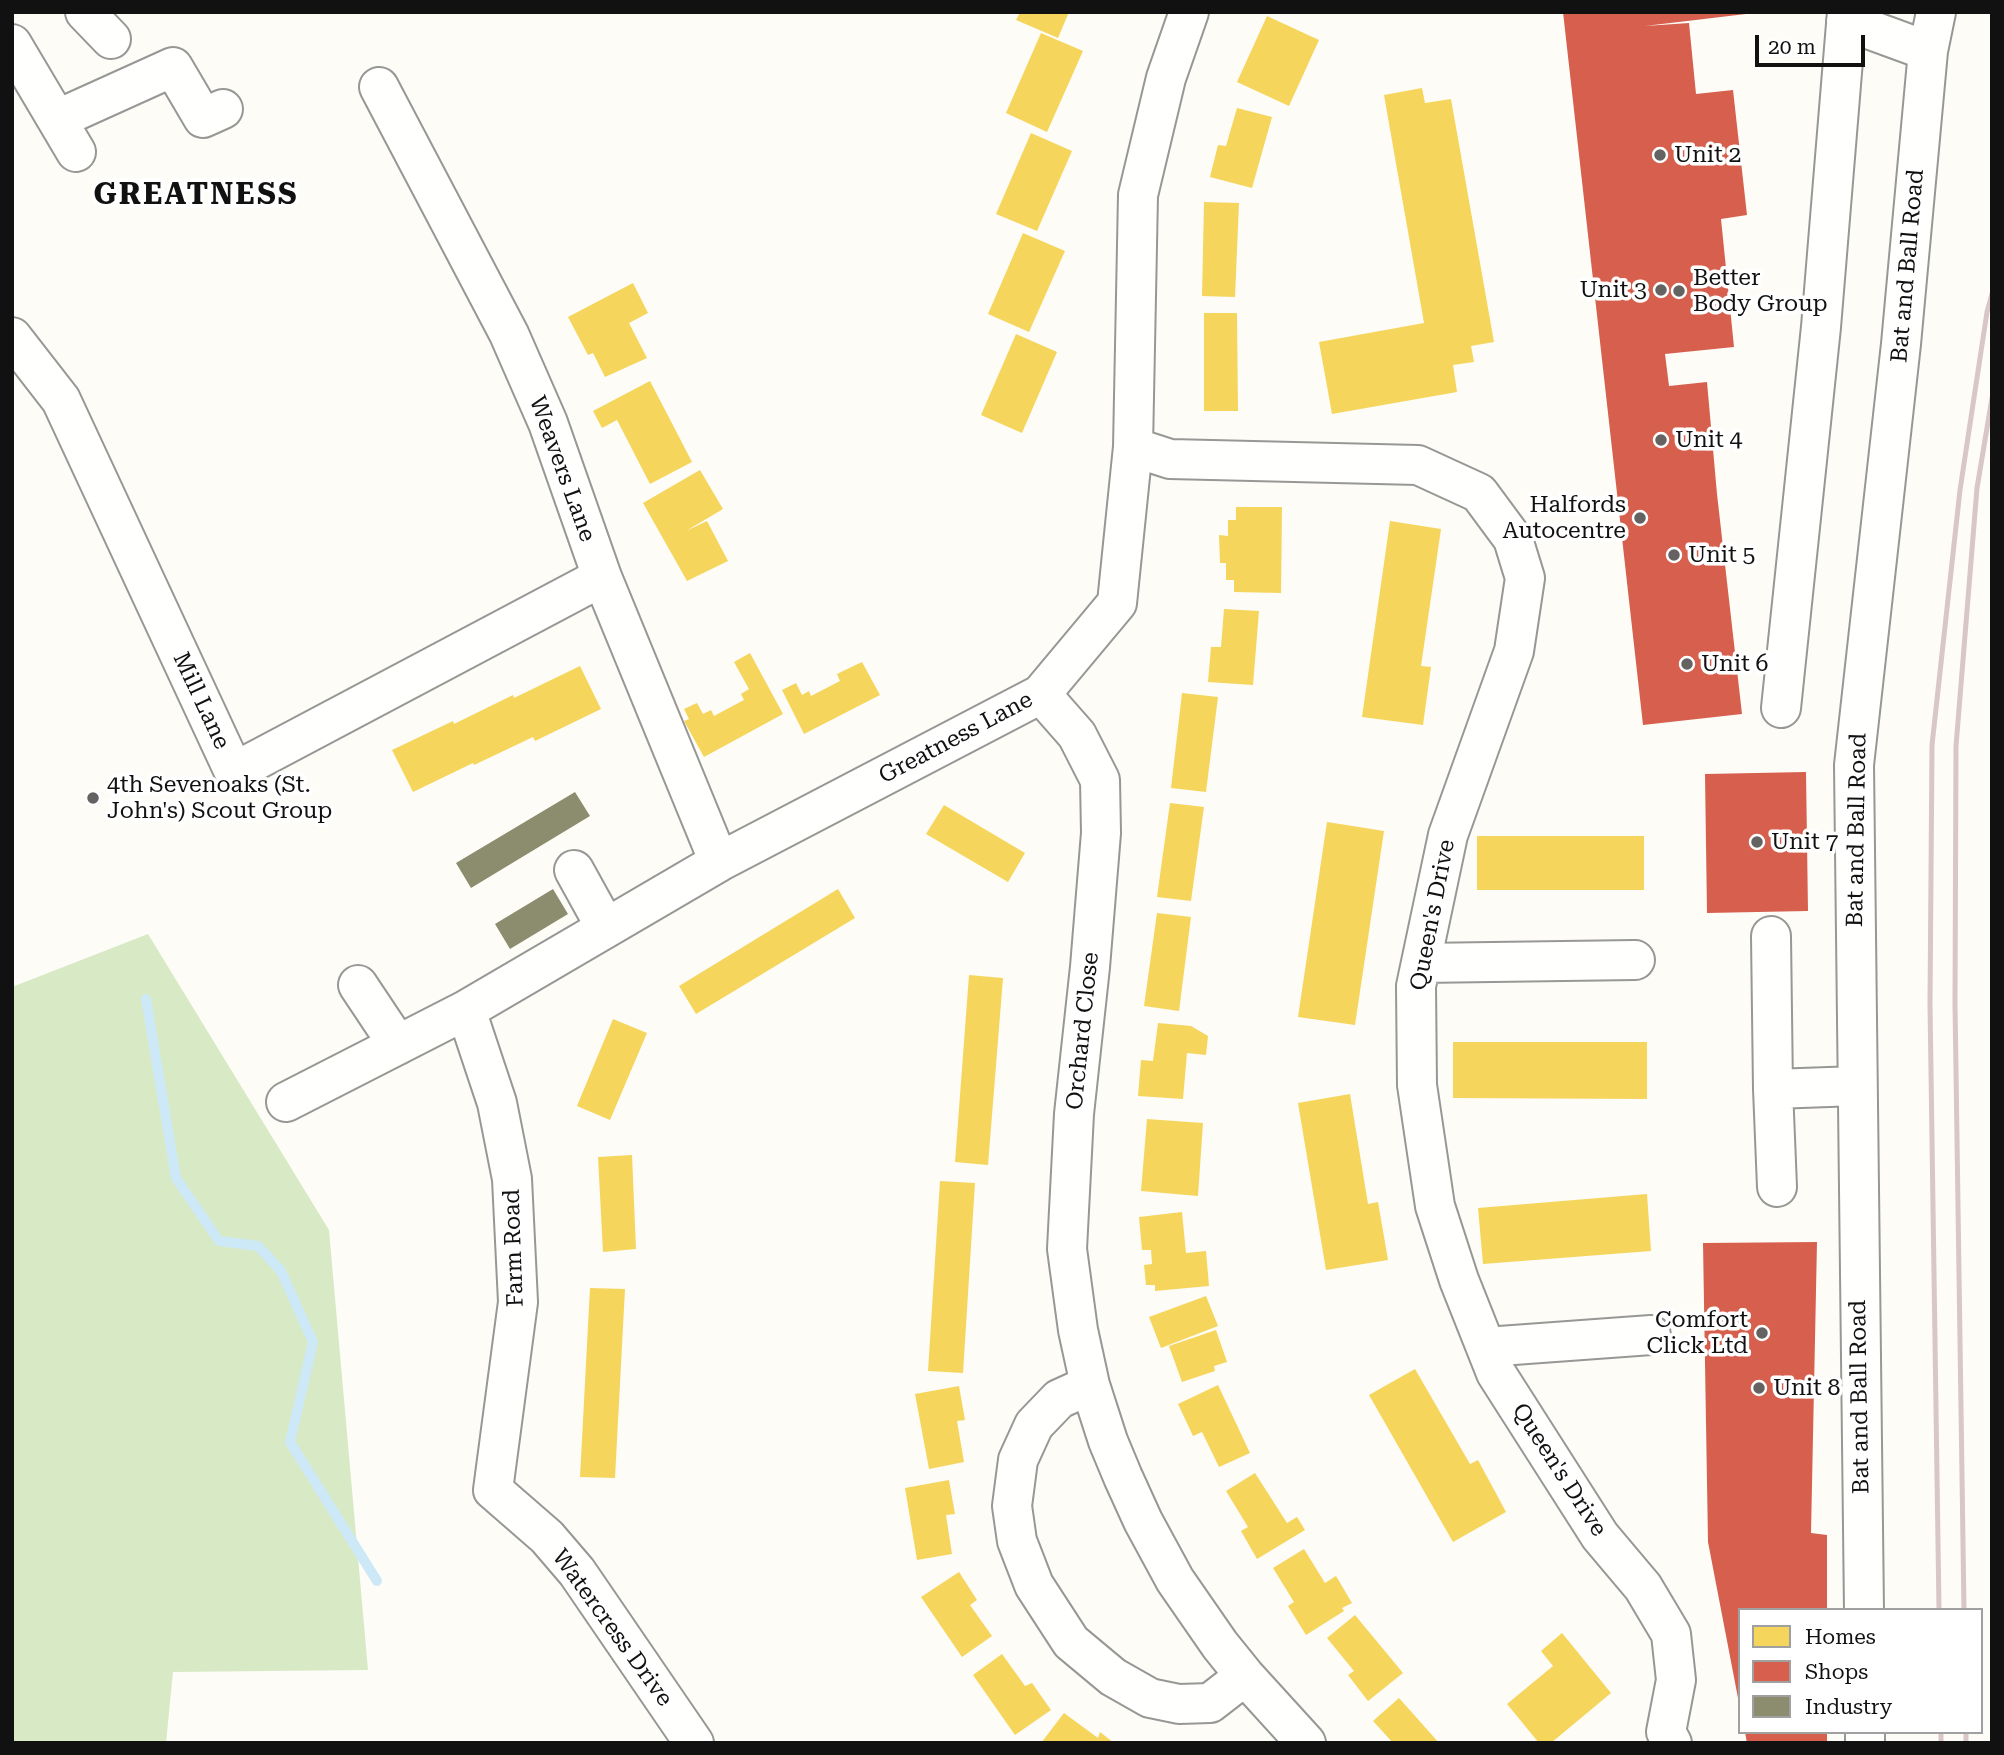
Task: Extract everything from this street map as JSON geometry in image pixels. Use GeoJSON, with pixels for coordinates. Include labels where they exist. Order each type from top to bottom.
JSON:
{"type":"FeatureCollection","features":[{"type":"Feature","properties":{"kind":"street","name":"Greatness Lane"},"geometry":{"type":"LineString","coordinates":[[286,1102],[466,1010],[719,862],[1041,694],[1117,603],[1133,447],[1138,195],[1166,78],[1189,12]]}},
{"type":"Feature","properties":{"kind":"street","name":"Bat and Ball Road"},"geometry":{"type":"LineString","coordinates":[[1864,1608],[1854,765],[1901,344],[1928,51],[1936,12]]}},
{"type":"Feature","properties":{"kind":"street"},"geometry":{"type":"LineString","coordinates":[[1781,708],[1821,327],[1846,17],[1928,51]]}},
{"type":"Feature","properties":{"kind":"street"},"geometry":{"type":"LineString","coordinates":[[12,44],[76,152]]}},
{"type":"Feature","properties":{"kind":"street"},"geometry":{"type":"LineString","coordinates":[[58,119],[173,67],[203,118],[223,109]]}},
{"type":"Feature","properties":{"kind":"street","name":"Weavers Lane"},"geometry":{"type":"LineString","coordinates":[[379,87],[509,334],[548,423],[602,577],[719,862]]}},
{"type":"Feature","properties":{"kind":"street","name":"Mill Lane"},"geometry":{"type":"LineString","coordinates":[[12,337],[61,400],[234,772],[602,577]]}},
{"type":"Feature","properties":{"kind":"street","name":"Queen's Drive"},"geometry":{"type":"LineString","coordinates":[[1133,447],[1170,459],[1418,465],[1479,494],[1513,539],[1525,578],[1514,651],[1448,835],[1416,986],[1417,1085],[1435,1206],[1459,1280],[1496,1373],[1593,1524],[1643,1587],[1671,1634],[1676,1680],[1665,1739]]}},
{"type":"Feature","properties":{"kind":"street","name":"Orchard Close"},"geometry":{"type":"LineString","coordinates":[[1041,694],[1077,735],[1100,780],[1101,833],[1074,1114],[1067,1249],[1078,1330],[1090,1385],[1116,1462],[1163,1560],[1220,1645],[1307,1743]]}},
{"type":"Feature","properties":{"kind":"street"},"geometry":{"type":"LineString","coordinates":[[574,870],[606,928]]}},
{"type":"Feature","properties":{"kind":"street"},"geometry":{"type":"LineString","coordinates":[[1771,936],[1777,1187]]}},
{"type":"Feature","properties":{"kind":"street"},"geometry":{"type":"LineString","coordinates":[[1421,963],[1635,960]]}},
{"type":"Feature","properties":{"kind":"street"},"geometry":{"type":"LineString","coordinates":[[358,985],[398,1045]]}},
{"type":"Feature","properties":{"kind":"street","name":"Farm Road"},"geometry":{"type":"LineString","coordinates":[[466,1010],[497,1103],[512,1179],[518,1302],[493,1490]]}},
{"type":"Feature","properties":{"kind":"street"},"geometry":{"type":"LineString","coordinates":[[1773,1088],[1857,1086]]}},
{"type":"Feature","properties":{"kind":"street"},"geometry":{"type":"LineString","coordinates":[[1486,1347],[1651,1335]]}},
{"type":"Feature","properties":{"kind":"street"},"geometry":{"type":"LineString","coordinates":[[1090,1385],[1059,1399],[1034,1425],[1018,1460],[1012,1506],[1017,1541],[1034,1585],[1072,1642],[1113,1677],[1150,1698],[1179,1704],[1210,1703],[1245,1676]]}},
{"type":"Feature","properties":{"kind":"street","name":"Watercress Drive"},"geometry":{"type":"LineString","coordinates":[[493,1490],[547,1537],[576,1572],[694,1743]]}},
{"type":"Feature","properties":{"kind":"green space"},"geometry":{"type":"Polygon","coordinates":[[[148,934],[329,1230],[368,1670],[173,1672],[166,1743],[12,1743],[12,987],[148,934]]]}},
{"type":"Feature","properties":{"kind":"building: Homes"},"geometry":{"type":"Polygon","coordinates":[[[1020,12],[1069,12],[1058,38],[1016,20],[1020,12]]]}},
{"type":"Feature","properties":{"kind":"building: Homes"},"geometry":{"type":"Polygon","coordinates":[[[1267,16],[1319,40],[1289,106],[1237,82],[1267,16]]]}},
{"type":"Feature","properties":{"kind":"building: Homes"},"geometry":{"type":"Polygon","coordinates":[[[1041,33],[1083,51],[1047,132],[1006,113],[1041,33]]]}},
{"type":"Feature","properties":{"kind":"building: Homes"},"geometry":{"type":"Polygon","coordinates":[[[1422,88],[1425,103],[1451,99],[1494,342],[1471,346],[1474,362],[1453,365],[1457,392],[1332,414],[1319,342],[1424,323],[1384,95],[1422,88]]]}},
{"type":"Feature","properties":{"kind":"building: Homes"},"geometry":{"type":"Polygon","coordinates":[[[1237,108],[1272,117],[1252,188],[1210,177],[1218,145],[1226,146],[1237,108]]]}},
{"type":"Feature","properties":{"kind":"building: Homes"},"geometry":{"type":"Polygon","coordinates":[[[1031,133],[1072,151],[1037,231],[996,214],[1031,133]]]}},
{"type":"Feature","properties":{"kind":"building: Homes"},"geometry":{"type":"Polygon","coordinates":[[[1204,202],[1239,203],[1235,297],[1202,296],[1204,202]]]}},
{"type":"Feature","properties":{"kind":"building: Homes"},"geometry":{"type":"Polygon","coordinates":[[[1023,233],[1065,251],[1029,332],[988,314],[1023,233]]]}},
{"type":"Feature","properties":{"kind":"building: Homes"},"geometry":{"type":"Polygon","coordinates":[[[633,283],[648,313],[629,323],[647,358],[605,377],[593,353],[588,355],[568,317],[633,283]]]}},
{"type":"Feature","properties":{"kind":"building: Homes"},"geometry":{"type":"Polygon","coordinates":[[[1204,313],[1237,313],[1238,411],[1204,411],[1204,313]]]}},
{"type":"Feature","properties":{"kind":"building: Homes"},"geometry":{"type":"Polygon","coordinates":[[[1016,334],[1057,352],[1022,433],[981,415],[1016,334]]]}},
{"type":"Feature","properties":{"kind":"building: Homes"},"geometry":{"type":"Polygon","coordinates":[[[650,381],[692,462],[650,484],[617,420],[602,428],[593,411],[650,381]]]}},
{"type":"Feature","properties":{"kind":"building: Homes"},"geometry":{"type":"Polygon","coordinates":[[[700,470],[723,509],[686,531],[707,521],[728,561],[687,581],[643,503],[700,470]]]}},
{"type":"Feature","properties":{"kind":"building: Homes"},"geometry":{"type":"Polygon","coordinates":[[[1236,507],[1282,507],[1281,593],[1234,592],[1234,580],[1226,580],[1226,563],[1220,563],[1219,535],[1228,536],[1228,520],[1236,520],[1236,507]]]}},
{"type":"Feature","properties":{"kind":"building: Homes"},"geometry":{"type":"Polygon","coordinates":[[[1390,521],[1441,529],[1421,666],[1431,667],[1423,725],[1362,717],[1390,521]]]}},
{"type":"Feature","properties":{"kind":"building: Homes"},"geometry":{"type":"Polygon","coordinates":[[[1224,609],[1259,611],[1253,685],[1208,682],[1211,647],[1221,647],[1224,609]]]}},
{"type":"Feature","properties":{"kind":"building: Homes"},"geometry":{"type":"Polygon","coordinates":[[[750,653],[783,714],[704,757],[684,721],[689,719],[684,709],[697,703],[703,714],[711,710],[714,716],[744,700],[741,694],[749,689],[734,662],[750,653]]]}},
{"type":"Feature","properties":{"kind":"building: Homes"},"geometry":{"type":"Polygon","coordinates":[[[862,662],[880,695],[804,734],[782,690],[796,683],[802,695],[809,691],[811,696],[840,681],[837,674],[862,662]]]}},
{"type":"Feature","properties":{"kind":"building: Homes"},"geometry":{"type":"Polygon","coordinates":[[[580,666],[601,709],[535,741],[533,737],[413,792],[392,750],[513,695],[514,698],[580,666]]]}},
{"type":"Feature","properties":{"kind":"building: Homes"},"geometry":{"type":"Polygon","coordinates":[[[1182,693],[1218,697],[1206,792],[1171,788],[1182,693]]]}},
{"type":"Feature","properties":{"kind":"building: Homes"},"geometry":{"type":"Polygon","coordinates":[[[1170,803],[1204,807],[1191,901],[1157,897],[1170,803]]]}},
{"type":"Feature","properties":{"kind":"building: Homes"},"geometry":{"type":"Polygon","coordinates":[[[944,805],[1025,853],[1008,882],[926,834],[944,805]]]}},
{"type":"Feature","properties":{"kind":"building: Homes"},"geometry":{"type":"Polygon","coordinates":[[[1327,822],[1384,831],[1355,1025],[1298,1017],[1327,822]]]}},
{"type":"Feature","properties":{"kind":"building: Homes"},"geometry":{"type":"Polygon","coordinates":[[[1477,836],[1644,836],[1644,890],[1477,890],[1477,836]]]}},
{"type":"Feature","properties":{"kind":"building: Homes"},"geometry":{"type":"Polygon","coordinates":[[[838,889],[855,918],[696,1014],[679,986],[838,889]]]}},
{"type":"Feature","properties":{"kind":"building: Homes"},"geometry":{"type":"Polygon","coordinates":[[[1157,913],[1191,917],[1179,1011],[1144,1006],[1157,913]]]}},
{"type":"Feature","properties":{"kind":"building: Homes"},"geometry":{"type":"Polygon","coordinates":[[[969,975],[1003,978],[988,1165],[955,1162],[969,975]]]}},
{"type":"Feature","properties":{"kind":"building: Homes"},"geometry":{"type":"Polygon","coordinates":[[[613,1019],[647,1033],[610,1120],[577,1106],[613,1019]]]}},
{"type":"Feature","properties":{"kind":"building: Homes"},"geometry":{"type":"Polygon","coordinates":[[[1158,1023],[1191,1026],[1208,1036],[1206,1055],[1187,1053],[1183,1099],[1138,1096],[1141,1060],[1153,1061],[1158,1023]]]}},
{"type":"Feature","properties":{"kind":"building: Homes"},"geometry":{"type":"Polygon","coordinates":[[[1453,1042],[1647,1042],[1647,1099],[1453,1098],[1453,1042]]]}},
{"type":"Feature","properties":{"kind":"building: Homes"},"geometry":{"type":"Polygon","coordinates":[[[1350,1094],[1368,1204],[1378,1202],[1388,1260],[1326,1270],[1298,1103],[1350,1094]]]}},
{"type":"Feature","properties":{"kind":"building: Homes"},"geometry":{"type":"Polygon","coordinates":[[[1147,1119],[1203,1123],[1198,1196],[1141,1191],[1147,1119]]]}},
{"type":"Feature","properties":{"kind":"building: Homes"},"geometry":{"type":"Polygon","coordinates":[[[632,1155],[636,1249],[603,1252],[598,1157],[632,1155]]]}},
{"type":"Feature","properties":{"kind":"building: Homes"},"geometry":{"type":"Polygon","coordinates":[[[940,1181],[975,1183],[963,1373],[928,1371],[940,1181]]]}},
{"type":"Feature","properties":{"kind":"building: Homes"},"geometry":{"type":"Polygon","coordinates":[[[1647,1194],[1651,1251],[1483,1264],[1478,1208],[1647,1194]]]}},
{"type":"Feature","properties":{"kind":"building: Homes"},"geometry":{"type":"Polygon","coordinates":[[[1182,1212],[1186,1253],[1206,1251],[1209,1286],[1155,1291],[1155,1285],[1146,1285],[1144,1265],[1152,1264],[1151,1250],[1142,1250],[1139,1217],[1182,1212]]]}},
{"type":"Feature","properties":{"kind":"building: Homes"},"geometry":{"type":"Polygon","coordinates":[[[590,1288],[625,1289],[615,1478],[580,1477],[590,1288]]]}},
{"type":"Feature","properties":{"kind":"building: Homes"},"geometry":{"type":"Polygon","coordinates":[[[1206,1296],[1218,1326],[1161,1348],[1149,1317],[1206,1296]]]}},
{"type":"Feature","properties":{"kind":"building: Homes"},"geometry":{"type":"Polygon","coordinates":[[[1216,1330],[1227,1362],[1214,1366],[1215,1371],[1182,1382],[1169,1346],[1216,1330]]]}},
{"type":"Feature","properties":{"kind":"building: Homes"},"geometry":{"type":"Polygon","coordinates":[[[1415,1369],[1470,1464],[1478,1460],[1506,1512],[1453,1542],[1369,1395],[1415,1369]]]}},
{"type":"Feature","properties":{"kind":"building: Homes"},"geometry":{"type":"Polygon","coordinates":[[[1218,1385],[1250,1453],[1219,1467],[1202,1432],[1193,1436],[1178,1404],[1218,1385]]]}},
{"type":"Feature","properties":{"kind":"building: Homes"},"geometry":{"type":"Polygon","coordinates":[[[959,1386],[965,1420],[957,1421],[964,1462],[929,1469],[915,1394],[959,1386]]]}},
{"type":"Feature","properties":{"kind":"building: Homes"},"geometry":{"type":"Polygon","coordinates":[[[1255,1473],[1287,1523],[1297,1517],[1305,1530],[1257,1559],[1241,1531],[1248,1527],[1226,1491],[1255,1473]]]}},
{"type":"Feature","properties":{"kind":"building: Homes"},"geometry":{"type":"Polygon","coordinates":[[[949,1480],[955,1514],[946,1515],[952,1554],[917,1560],[905,1488],[949,1480]]]}},
{"type":"Feature","properties":{"kind":"building: Homes"},"geometry":{"type":"Polygon","coordinates":[[[1304,1549],[1325,1583],[1336,1576],[1352,1603],[1306,1635],[1288,1606],[1294,1602],[1273,1568],[1304,1549]]]}},
{"type":"Feature","properties":{"kind":"building: Homes"},"geometry":{"type":"Polygon","coordinates":[[[959,1572],[977,1600],[970,1605],[992,1636],[962,1657],[921,1597],[959,1572]]]}},
{"type":"Feature","properties":{"kind":"building: Homes"},"geometry":{"type":"Polygon","coordinates":[[[1355,1615],[1403,1673],[1368,1701],[1348,1675],[1354,1671],[1327,1638],[1355,1615]]]}},
{"type":"Feature","properties":{"kind":"building: Homes"},"geometry":{"type":"Polygon","coordinates":[[[1562,1633],[1611,1693],[1551,1743],[1539,1743],[1507,1704],[1553,1666],[1541,1651],[1562,1633]]]}},
{"type":"Feature","properties":{"kind":"building: Homes"},"geometry":{"type":"Polygon","coordinates":[[[1002,1654],[1025,1686],[1032,1683],[1051,1710],[1015,1735],[973,1675],[1002,1654]]]}},
{"type":"Feature","properties":{"kind":"building: Homes"},"geometry":{"type":"Polygon","coordinates":[[[1399,1698],[1439,1743],[1393,1743],[1373,1721],[1399,1698]]]}},
{"type":"Feature","properties":{"kind":"building: Homes"},"geometry":{"type":"Polygon","coordinates":[[[1064,1713],[1098,1738],[1100,1732],[1114,1743],[1041,1743],[1064,1713]]]}},
{"type":"Feature","properties":{"kind":"building: Shops"},"geometry":{"type":"Polygon","coordinates":[[[1563,12],[1746,14],[1645,26],[1689,23],[1696,94],[1733,90],[1747,215],[1721,219],[1734,347],[1665,354],[1669,386],[1707,382],[1742,714],[1643,725],[1563,12]]]}},
{"type":"Feature","properties":{"kind":"building: Shops","name":"Unit 7"},"geometry":{"type":"Polygon","coordinates":[[[1806,772],[1808,911],[1707,913],[1705,774],[1806,772]]]}},
{"type":"Feature","properties":{"kind":"building: Shops","name":"Unit 8"},"geometry":{"type":"Polygon","coordinates":[[[1817,1242],[1811,1533],[1827,1535],[1827,1608],[1738,1608],[1738,1698],[1708,1542],[1703,1243],[1817,1242]]]}},
{"type":"Feature","properties":{"kind":"building: Shops"},"geometry":{"type":"Polygon","coordinates":[[[1745,1734],[1827,1734],[1827,1743],[1747,1743],[1745,1734]]]}},
{"type":"Feature","properties":{"kind":"building: Industry"},"geometry":{"type":"Polygon","coordinates":[[[575,792],[590,816],[471,888],[456,863],[575,792]]]}},
{"type":"Feature","properties":{"kind":"building: Industry"},"geometry":{"type":"Polygon","coordinates":[[[553,889],[568,914],[510,949],[495,924],[553,889]]]}},
{"type":"Feature","properties":{"kind":"waterway"},"geometry":{"type":"LineString","coordinates":[[146,999],[176,1178],[219,1241],[258,1246],[281,1271],[313,1342],[290,1442],[377,1581]]}},
{"type":"Feature","properties":{"kind":"railway"},"geometry":{"type":"LineString","coordinates":[[1939,1608],[1930,1004],[1932,745],[1960,490],[1992,294]]}},
{"type":"Feature","properties":{"kind":"railway"},"geometry":{"type":"LineString","coordinates":[[1964,1608],[1955,1004],[1956,746],[1977,488],[1992,398]]}},
{"type":"Feature","properties":{"kind":"railway"},"geometry":{"type":"LineString","coordinates":[[1941,1734],[1941,1743]]}},
{"type":"Feature","properties":{"kind":"railway"},"geometry":{"type":"LineString","coordinates":[[1966,1734],[1966,1743]]}},
{"type":"Feature","properties":{"kind":"place","name":"Unit 2"},"geometry":{"type":"Point","coordinates":[1660,155]}},
{"type":"Feature","properties":{"kind":"place","name":"Unit 3"},"geometry":{"type":"Point","coordinates":[1661,290]}},
{"type":"Feature","properties":{"kind":"place","name":"Better Body Group"},"geometry":{"type":"Point","coordinates":[1679,291]}},
{"type":"Feature","properties":{"kind":"place","name":"Unit 4"},"geometry":{"type":"Point","coordinates":[1661,440]}},
{"type":"Feature","properties":{"kind":"place","name":"Halfords Autocentre"},"geometry":{"type":"Point","coordinates":[1640,518]}},
{"type":"Feature","properties":{"kind":"place","name":"Unit 5"},"geometry":{"type":"Point","coordinates":[1674,555]}},
{"type":"Feature","properties":{"kind":"place","name":"Unit 6"},"geometry":{"type":"Point","coordinates":[1687,664]}},
{"type":"Feature","properties":{"kind":"place","name":"4th Sevenoaks (St. John's) Scout Group"},"geometry":{"type":"Point","coordinates":[93,798]}},
{"type":"Feature","properties":{"kind":"place","name":"Unit 7"},"geometry":{"type":"Point","coordinates":[1757,842]}},
{"type":"Feature","properties":{"kind":"place","name":"Comfort Click Ltd"},"geometry":{"type":"Point","coordinates":[1762,1333]}},
{"type":"Feature","properties":{"kind":"place","name":"Unit 8"},"geometry":{"type":"Point","coordinates":[1759,1388]}},
{"type":"Feature","properties":{"kind":"district","name":"GREATNESS"},"geometry":{"type":"Point","coordinates":[196,195]}}]}
